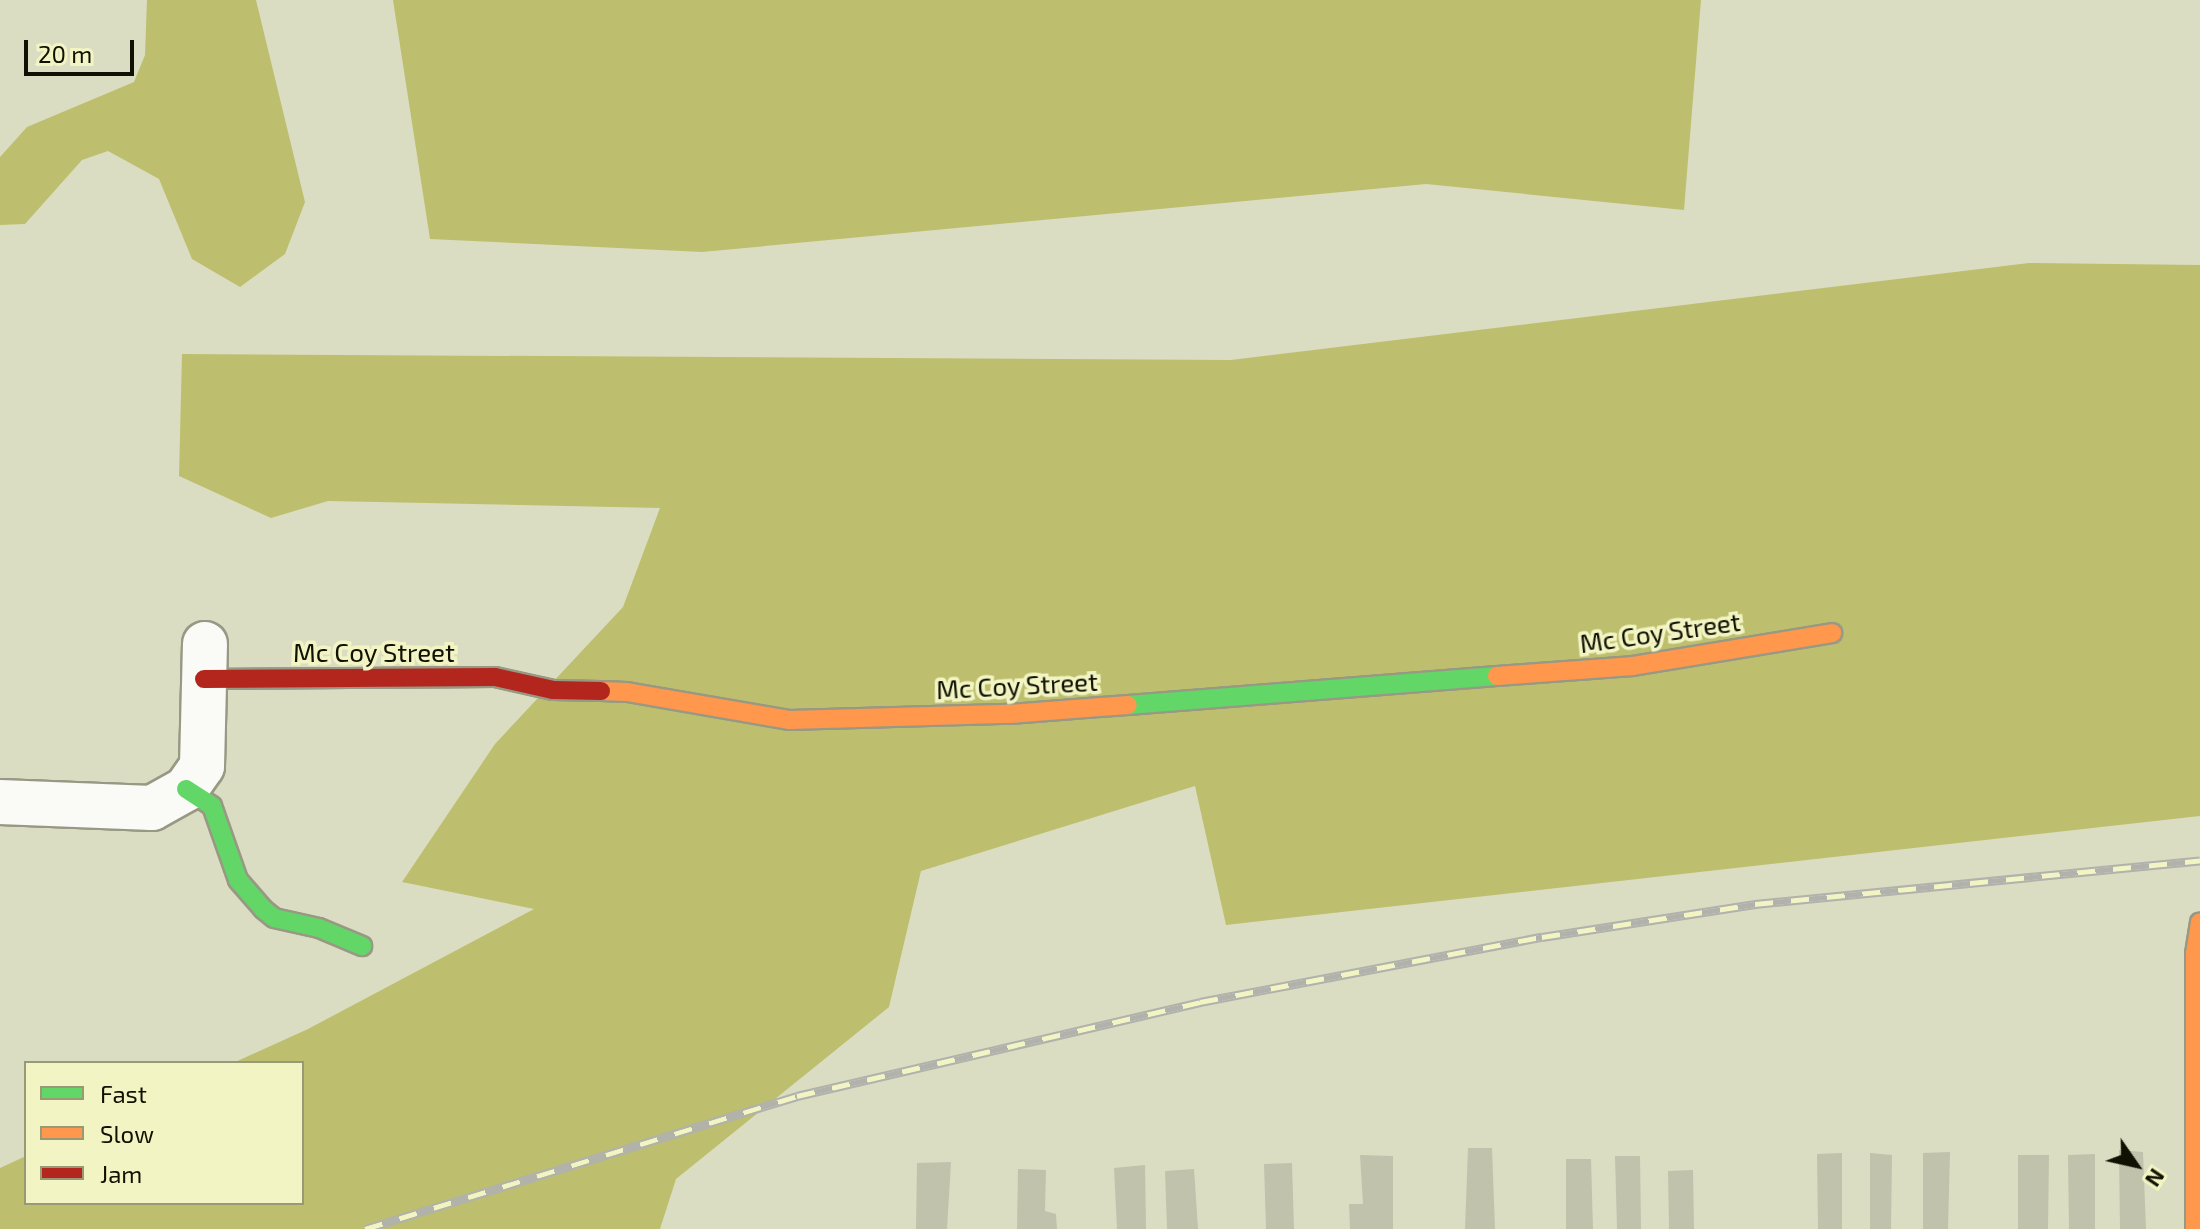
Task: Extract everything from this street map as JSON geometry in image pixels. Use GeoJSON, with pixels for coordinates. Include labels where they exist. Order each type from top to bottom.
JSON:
{"type":"FeatureCollection","features":[{"type":"Feature","properties":{"kind":"street","name":"Mc Coy Street"},"geometry":{"type":"LineString","coordinates":[[205,662],[495,677],[553,690],[627,692],[789,720],[1010,714],[1633,666],[1832,633]]}},
{"type":"Feature","properties":{"kind":"street"},"geometry":{"type":"LineString","coordinates":[[0,802],[152,808],[186,789],[202,766],[205,662]]}},
{"type":"Feature","properties":{"kind":"street"},"geometry":{"type":"LineString","coordinates":[[186,789],[212,806],[238,880],[263,909],[274,918],[319,928],[362,946]]}},
{"type":"Feature","properties":{"kind":"street"},"geometry":{"type":"LineString","coordinates":[[2195,1229],[2195,954],[2200,922]]}},
{"type":"Feature","properties":{"kind":"green space"},"geometry":{"type":"Polygon","coordinates":[[[147,0],[256,0],[305,202],[285,254],[240,287],[192,259],[159,179],[108,151],[82,160],[25,224],[0,225],[0,157],[27,127],[134,82],[145,55],[147,0]]]}},
{"type":"Feature","properties":{"kind":"green space"},"geometry":{"type":"Polygon","coordinates":[[[393,0],[1701,0],[1684,210],[1426,184],[702,252],[430,239],[393,0]]]}},
{"type":"Feature","properties":{"kind":"green space"},"geometry":{"type":"Polygon","coordinates":[[[2029,263],[2200,265],[2200,816],[1226,925],[1195,786],[921,871],[889,1007],[676,1179],[660,1229],[0,1229],[0,1168],[24,1157],[24,1205],[304,1205],[304,1061],[237,1061],[308,1029],[534,909],[402,882],[495,744],[623,607],[660,508],[328,501],[271,518],[179,476],[182,354],[1231,360],[2029,263]]]}},
{"type":"Feature","properties":{"kind":"building"},"geometry":{"type":"Polygon","coordinates":[[[1468,1148],[1492,1148],[1495,1229],[1465,1229],[1468,1148]]]}},
{"type":"Feature","properties":{"kind":"building"},"geometry":{"type":"Polygon","coordinates":[[[2119,1150],[2143,1152],[2146,1229],[2120,1229],[2119,1150]]]}},
{"type":"Feature","properties":{"kind":"building"},"geometry":{"type":"Polygon","coordinates":[[[1950,1152],[1948,1229],[1923,1229],[1923,1153],[1950,1152]]]}},
{"type":"Feature","properties":{"kind":"building"},"geometry":{"type":"Polygon","coordinates":[[[1842,1153],[1842,1229],[1818,1229],[1817,1154],[1842,1153]]]}},
{"type":"Feature","properties":{"kind":"building"},"geometry":{"type":"Polygon","coordinates":[[[1870,1153],[1892,1155],[1891,1229],[1870,1229],[1870,1153]]]}},
{"type":"Feature","properties":{"kind":"building"},"geometry":{"type":"Polygon","coordinates":[[[2095,1154],[2095,1229],[2069,1229],[2068,1155],[2095,1154]]]}},
{"type":"Feature","properties":{"kind":"building"},"geometry":{"type":"Polygon","coordinates":[[[1360,1155],[1393,1156],[1393,1229],[1350,1229],[1349,1204],[1363,1204],[1360,1155]]]}},
{"type":"Feature","properties":{"kind":"building"},"geometry":{"type":"Polygon","coordinates":[[[2018,1155],[2049,1155],[2048,1229],[2018,1229],[2018,1155]]]}},
{"type":"Feature","properties":{"kind":"building"},"geometry":{"type":"Polygon","coordinates":[[[1615,1156],[1640,1156],[1641,1229],[1617,1229],[1615,1156]]]}},
{"type":"Feature","properties":{"kind":"building"},"geometry":{"type":"Polygon","coordinates":[[[1566,1159],[1591,1159],[1593,1229],[1566,1229],[1566,1159]]]}},
{"type":"Feature","properties":{"kind":"building"},"geometry":{"type":"Polygon","coordinates":[[[951,1162],[947,1229],[916,1229],[917,1163],[951,1162]]]}},
{"type":"Feature","properties":{"kind":"building"},"geometry":{"type":"Polygon","coordinates":[[[1292,1163],[1294,1229],[1266,1229],[1264,1164],[1292,1163]]]}},
{"type":"Feature","properties":{"kind":"building"},"geometry":{"type":"Polygon","coordinates":[[[1145,1165],[1146,1229],[1117,1229],[1114,1168],[1145,1165]]]}},
{"type":"Feature","properties":{"kind":"building"},"geometry":{"type":"Polygon","coordinates":[[[1018,1169],[1046,1170],[1045,1211],[1056,1214],[1057,1229],[1017,1229],[1018,1169]]]}},
{"type":"Feature","properties":{"kind":"building"},"geometry":{"type":"Polygon","coordinates":[[[1194,1169],[1198,1229],[1167,1229],[1165,1171],[1194,1169]]]}},
{"type":"Feature","properties":{"kind":"building"},"geometry":{"type":"Polygon","coordinates":[[[1693,1170],[1694,1229],[1669,1229],[1668,1171],[1693,1170]]]}},
{"type":"Feature","properties":{"kind":"railway"},"geometry":{"type":"LineString","coordinates":[[365,1229],[797,1096],[1200,1002],[1542,937],[1755,904],[2200,860]]}},
{"type":"Feature","properties":{"kind":"traffic: fast"},"geometry":{"type":"LineString","coordinates":[[1128,705],[1497,676]]}},
{"type":"Feature","properties":{"kind":"traffic: fast"},"geometry":{"type":"LineString","coordinates":[[186,789],[212,806],[238,880],[263,909],[274,918],[319,928],[362,946]]}},
{"type":"Feature","properties":{"kind":"traffic: slow"},"geometry":{"type":"LineString","coordinates":[[1497,676],[1633,666],[1832,633]]}},
{"type":"Feature","properties":{"kind":"traffic: slow"},"geometry":{"type":"LineString","coordinates":[[601,691],[627,692],[789,720],[1010,714],[1128,705]]}},
{"type":"Feature","properties":{"kind":"traffic: slow"},"geometry":{"type":"LineString","coordinates":[[2195,1229],[2195,954],[2200,922]]}},
{"type":"Feature","properties":{"kind":"traffic: jam"},"geometry":{"type":"LineString","coordinates":[[204,679],[495,677],[553,690],[601,691]]}}]}
